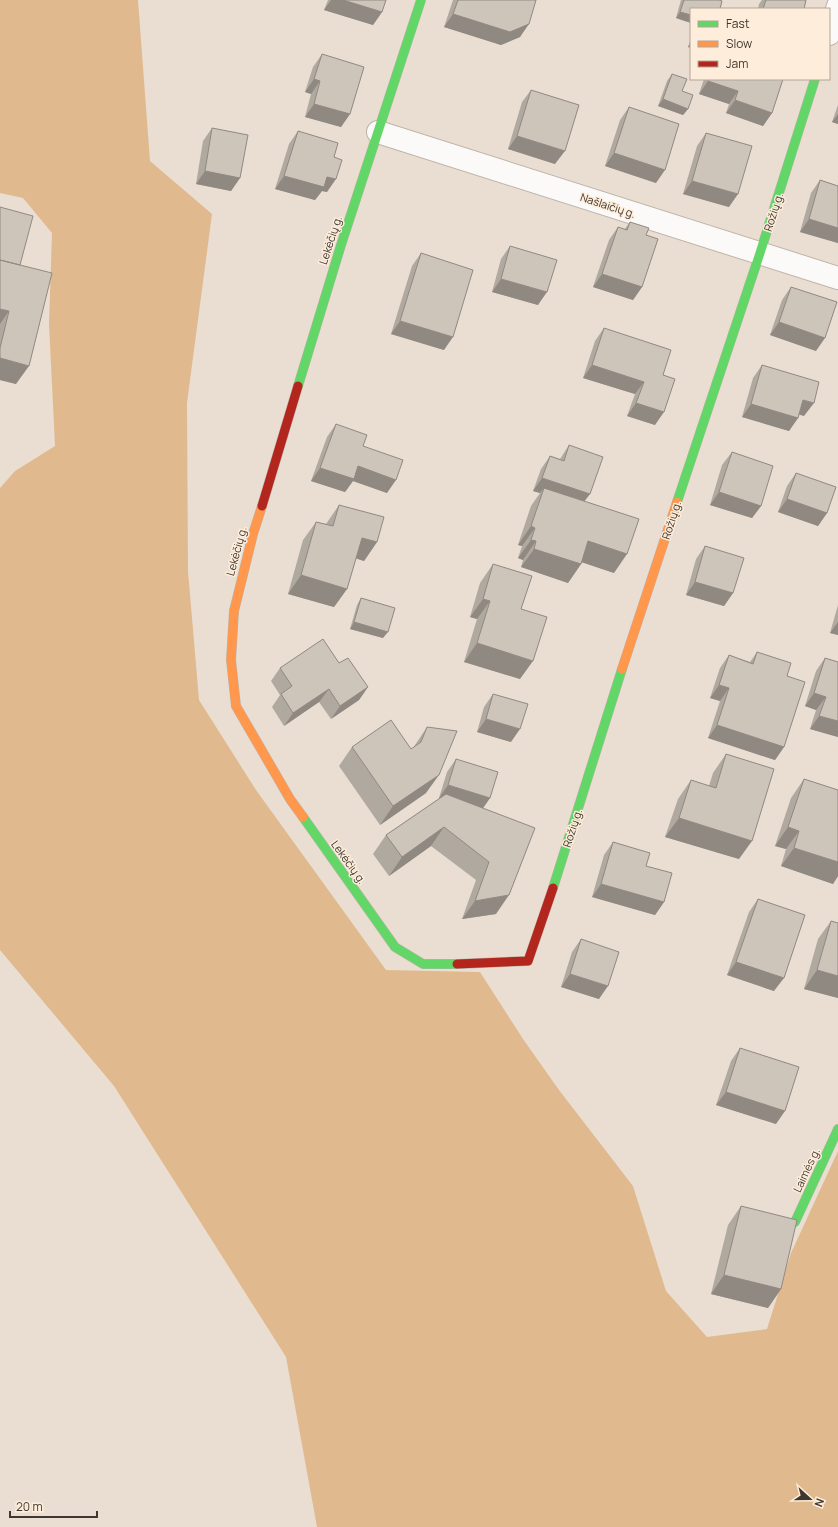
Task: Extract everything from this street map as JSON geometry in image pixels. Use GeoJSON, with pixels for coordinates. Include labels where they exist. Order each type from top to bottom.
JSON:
{"type":"FeatureCollection","features":[{"type":"Feature","properties":{"kind":"street","name":"Lekėčių g."},"geometry":{"type":"LineString","coordinates":[[421,0],[341,245],[253,534],[234,611],[231,660],[236,706],[290,799],[395,947],[423,964],[528,961]]}},
{"type":"Feature","properties":{"kind":"street"},"geometry":{"type":"LineString","coordinates":[[830,31],[838,6]]}},
{"type":"Feature","properties":{"kind":"street","name":"Rožių g."},"geometry":{"type":"LineString","coordinates":[[528,961],[571,833],[640,614],[760,253],[815,80]]}},
{"type":"Feature","properties":{"kind":"street","name":"Našlaičių g."},"geometry":{"type":"LineString","coordinates":[[378,132],[838,278]]}},
{"type":"Feature","properties":{"kind":"street","name":"Laimės g."},"geometry":{"type":"LineString","coordinates":[[795,1222],[838,1129]]}},
{"type":"Feature","properties":{"kind":"shaded area"},"geometry":{"type":"Polygon","coordinates":[[[0,0],[138,0],[150,161],[212,214],[187,403],[188,571],[199,700],[256,790],[386,970],[480,972],[523,1039],[559,1090],[633,1186],[666,1291],[707,1337],[767,1329],[791,1253],[838,1151],[838,1527],[317,1527],[286,1357],[114,1086],[0,950],[0,488],[15,471],[55,446],[49,324],[52,233],[23,198],[0,193],[0,0]]]}},
{"type":"Feature","properties":{"kind":"building"},"geometry":{"type":"Polygon","coordinates":[[[343,0],[386,0],[382,12],[343,0]]]}},
{"type":"Feature","properties":{"kind":"building"},"geometry":{"type":"Polygon","coordinates":[[[458,0],[536,0],[529,24],[510,32],[453,14],[458,0]]]}},
{"type":"Feature","properties":{"kind":"building"},"geometry":{"type":"Polygon","coordinates":[[[684,0],[722,1],[720,8],[690,8],[690,15],[680,12],[684,0]]]}},
{"type":"Feature","properties":{"kind":"building"},"geometry":{"type":"Polygon","coordinates":[[[766,0],[806,0],[804,8],[763,8],[766,0]]]}},
{"type":"Feature","properties":{"kind":"building"},"geometry":{"type":"Polygon","coordinates":[[[322,54],[364,67],[350,114],[314,104],[320,81],[314,79],[322,54]]]}},
{"type":"Feature","properties":{"kind":"building"},"geometry":{"type":"Polygon","coordinates":[[[672,74],[687,79],[682,91],[693,95],[688,109],[663,99],[672,74]]]}},
{"type":"Feature","properties":{"kind":"building"},"geometry":{"type":"Polygon","coordinates":[[[783,80],[772,113],[735,100],[738,91],[708,81],[783,80]]]}},
{"type":"Feature","properties":{"kind":"building"},"geometry":{"type":"Polygon","coordinates":[[[531,90],[579,105],[565,151],[517,136],[531,90]]]}},
{"type":"Feature","properties":{"kind":"building"},"geometry":{"type":"Polygon","coordinates":[[[629,107],[679,124],[665,170],[614,153],[629,107]]]}},
{"type":"Feature","properties":{"kind":"building"},"geometry":{"type":"Polygon","coordinates":[[[212,128],[248,135],[240,178],[205,171],[212,128]]]}},
{"type":"Feature","properties":{"kind":"building"},"geometry":{"type":"Polygon","coordinates":[[[298,131],[338,143],[334,157],[342,160],[336,179],[327,177],[324,187],[284,176],[298,131]]]}},
{"type":"Feature","properties":{"kind":"building"},"geometry":{"type":"Polygon","coordinates":[[[706,133],[752,146],[738,194],[692,181],[706,133]]]}},
{"type":"Feature","properties":{"kind":"building"},"geometry":{"type":"Polygon","coordinates":[[[820,180],[838,186],[838,228],[809,219],[820,180]]]}},
{"type":"Feature","properties":{"kind":"building"},"geometry":{"type":"Polygon","coordinates":[[[0,207],[33,216],[20,265],[0,260],[0,207]]]}},
{"type":"Feature","properties":{"kind":"building"},"geometry":{"type":"Polygon","coordinates":[[[630,222],[649,228],[646,235],[658,239],[642,287],[602,274],[618,227],[627,230],[630,222]]]}},
{"type":"Feature","properties":{"kind":"building"},"geometry":{"type":"Polygon","coordinates":[[[510,246],[557,260],[547,292],[501,279],[510,246]]]}},
{"type":"Feature","properties":{"kind":"building"},"geometry":{"type":"Polygon","coordinates":[[[421,253],[473,270],[453,337],[400,321],[421,253]]]}},
{"type":"Feature","properties":{"kind":"building"},"geometry":{"type":"Polygon","coordinates":[[[0,260],[52,273],[29,366],[0,358],[0,348],[9,311],[0,309],[0,260]]]}},
{"type":"Feature","properties":{"kind":"building"},"geometry":{"type":"Polygon","coordinates":[[[791,287],[837,302],[825,338],[779,322],[791,287]]]}},
{"type":"Feature","properties":{"kind":"building"},"geometry":{"type":"Polygon","coordinates":[[[604,328],[671,350],[663,375],[675,379],[664,412],[636,403],[644,382],[592,365],[604,328]]]}},
{"type":"Feature","properties":{"kind":"building"},"geometry":{"type":"Polygon","coordinates":[[[762,365],[819,382],[814,403],[803,400],[798,418],[751,404],[762,365]]]}},
{"type":"Feature","properties":{"kind":"building"},"geometry":{"type":"Polygon","coordinates":[[[336,424],[367,435],[363,446],[403,460],[396,480],[358,466],[354,479],[320,468],[336,424]]]}},
{"type":"Feature","properties":{"kind":"building"},"geometry":{"type":"Polygon","coordinates":[[[569,445],[603,457],[590,494],[542,478],[550,456],[564,461],[569,445]]]}},
{"type":"Feature","properties":{"kind":"building"},"geometry":{"type":"Polygon","coordinates":[[[732,452],[773,466],[761,506],[719,492],[732,452]]]}},
{"type":"Feature","properties":{"kind":"building"},"geometry":{"type":"Polygon","coordinates":[[[796,473],[836,487],[827,513],[787,499],[796,473]]]}},
{"type":"Feature","properties":{"kind":"building"},"geometry":{"type":"Polygon","coordinates":[[[544,488],[639,519],[627,554],[588,541],[581,564],[534,549],[536,541],[531,540],[535,528],[531,526],[544,488]]]}},
{"type":"Feature","properties":{"kind":"building"},"geometry":{"type":"Polygon","coordinates":[[[339,505],[384,517],[377,542],[362,538],[347,589],[301,575],[316,522],[333,526],[339,505]]]}},
{"type":"Feature","properties":{"kind":"building"},"geometry":{"type":"Polygon","coordinates":[[[705,546],[744,558],[733,593],[695,582],[705,546]]]}},
{"type":"Feature","properties":{"kind":"building"},"geometry":{"type":"Polygon","coordinates":[[[493,564],[532,576],[521,609],[547,617],[533,661],[477,643],[490,601],[483,599],[493,564]]]}},
{"type":"Feature","properties":{"kind":"building"},"geometry":{"type":"Polygon","coordinates":[[[361,598],[395,608],[388,632],[354,622],[361,598]]]}},
{"type":"Feature","properties":{"kind":"building"},"geometry":{"type":"Polygon","coordinates":[[[323,639],[339,663],[348,658],[368,687],[340,706],[329,689],[293,713],[281,694],[292,686],[280,668],[323,639]]]}},
{"type":"Feature","properties":{"kind":"building"},"geometry":{"type":"Polygon","coordinates":[[[757,652],[791,663],[787,676],[805,682],[784,747],[717,725],[729,688],[719,685],[729,655],[753,664],[757,652]]]}},
{"type":"Feature","properties":{"kind":"building"},"geometry":{"type":"Polygon","coordinates":[[[825,658],[838,662],[838,721],[819,716],[826,697],[814,693],[825,658]]]}},
{"type":"Feature","properties":{"kind":"building"},"geometry":{"type":"Polygon","coordinates":[[[493,694],[528,704],[520,729],[486,719],[493,694]]]}},
{"type":"Feature","properties":{"kind":"building"},"geometry":{"type":"Polygon","coordinates":[[[391,720],[411,749],[421,742],[427,727],[457,731],[439,775],[393,806],[352,747],[391,720]]]}},
{"type":"Feature","properties":{"kind":"building"},"geometry":{"type":"Polygon","coordinates":[[[726,754],[774,769],[752,841],[679,818],[691,780],[716,788],[726,754]]]}},
{"type":"Feature","properties":{"kind":"building"},"geometry":{"type":"Polygon","coordinates":[[[456,759],[498,772],[490,798],[448,785],[456,759]]]}},
{"type":"Feature","properties":{"kind":"building"},"geometry":{"type":"Polygon","coordinates":[[[804,779],[838,790],[838,862],[794,848],[799,831],[788,827],[804,779]]]}},
{"type":"Feature","properties":{"kind":"building"},"geometry":{"type":"Polygon","coordinates":[[[446,794],[535,828],[509,895],[475,901],[489,862],[444,827],[402,857],[386,835],[446,794]]]}},
{"type":"Feature","properties":{"kind":"building"},"geometry":{"type":"Polygon","coordinates":[[[613,842],[650,853],[646,866],[672,873],[664,902],[601,884],[613,842]]]}},
{"type":"Feature","properties":{"kind":"building"},"geometry":{"type":"Polygon","coordinates":[[[758,899],[805,915],[784,978],[736,962],[758,899]]]}},
{"type":"Feature","properties":{"kind":"building"},"geometry":{"type":"Polygon","coordinates":[[[831,921],[838,923],[838,976],[817,970],[831,921]]]}},
{"type":"Feature","properties":{"kind":"building"},"geometry":{"type":"Polygon","coordinates":[[[581,939],[619,952],[608,986],[570,974],[581,939]]]}},
{"type":"Feature","properties":{"kind":"building"},"geometry":{"type":"Polygon","coordinates":[[[740,1048],[799,1067],[785,1111],[726,1092],[740,1048]]]}},
{"type":"Feature","properties":{"kind":"building"},"geometry":{"type":"Polygon","coordinates":[[[741,1206],[797,1220],[781,1289],[724,1275],[741,1206]]]}},
{"type":"Feature","properties":{"kind":"traffic: fast"},"geometry":{"type":"LineString","coordinates":[[298,386],[341,245],[421,0]]}},
{"type":"Feature","properties":{"kind":"traffic: fast"},"geometry":{"type":"LineString","coordinates":[[677,502],[760,253],[815,80]]}},
{"type":"Feature","properties":{"kind":"traffic: fast"},"geometry":{"type":"LineString","coordinates":[[553,888],[622,669]]}},
{"type":"Feature","properties":{"kind":"traffic: fast"},"geometry":{"type":"LineString","coordinates":[[303,817],[395,947],[423,964],[457,964]]}},
{"type":"Feature","properties":{"kind":"traffic: fast"},"geometry":{"type":"LineString","coordinates":[[795,1222],[838,1129]]}},
{"type":"Feature","properties":{"kind":"traffic: slow"},"geometry":{"type":"LineString","coordinates":[[622,669],[677,502]]}},
{"type":"Feature","properties":{"kind":"traffic: slow"},"geometry":{"type":"LineString","coordinates":[[262,506],[253,534],[234,611],[231,660],[236,706],[290,799],[303,817]]}},
{"type":"Feature","properties":{"kind":"traffic: jam"},"geometry":{"type":"LineString","coordinates":[[262,506],[298,386]]}},
{"type":"Feature","properties":{"kind":"traffic: jam"},"geometry":{"type":"LineString","coordinates":[[457,964],[528,961],[553,888]]}}]}
